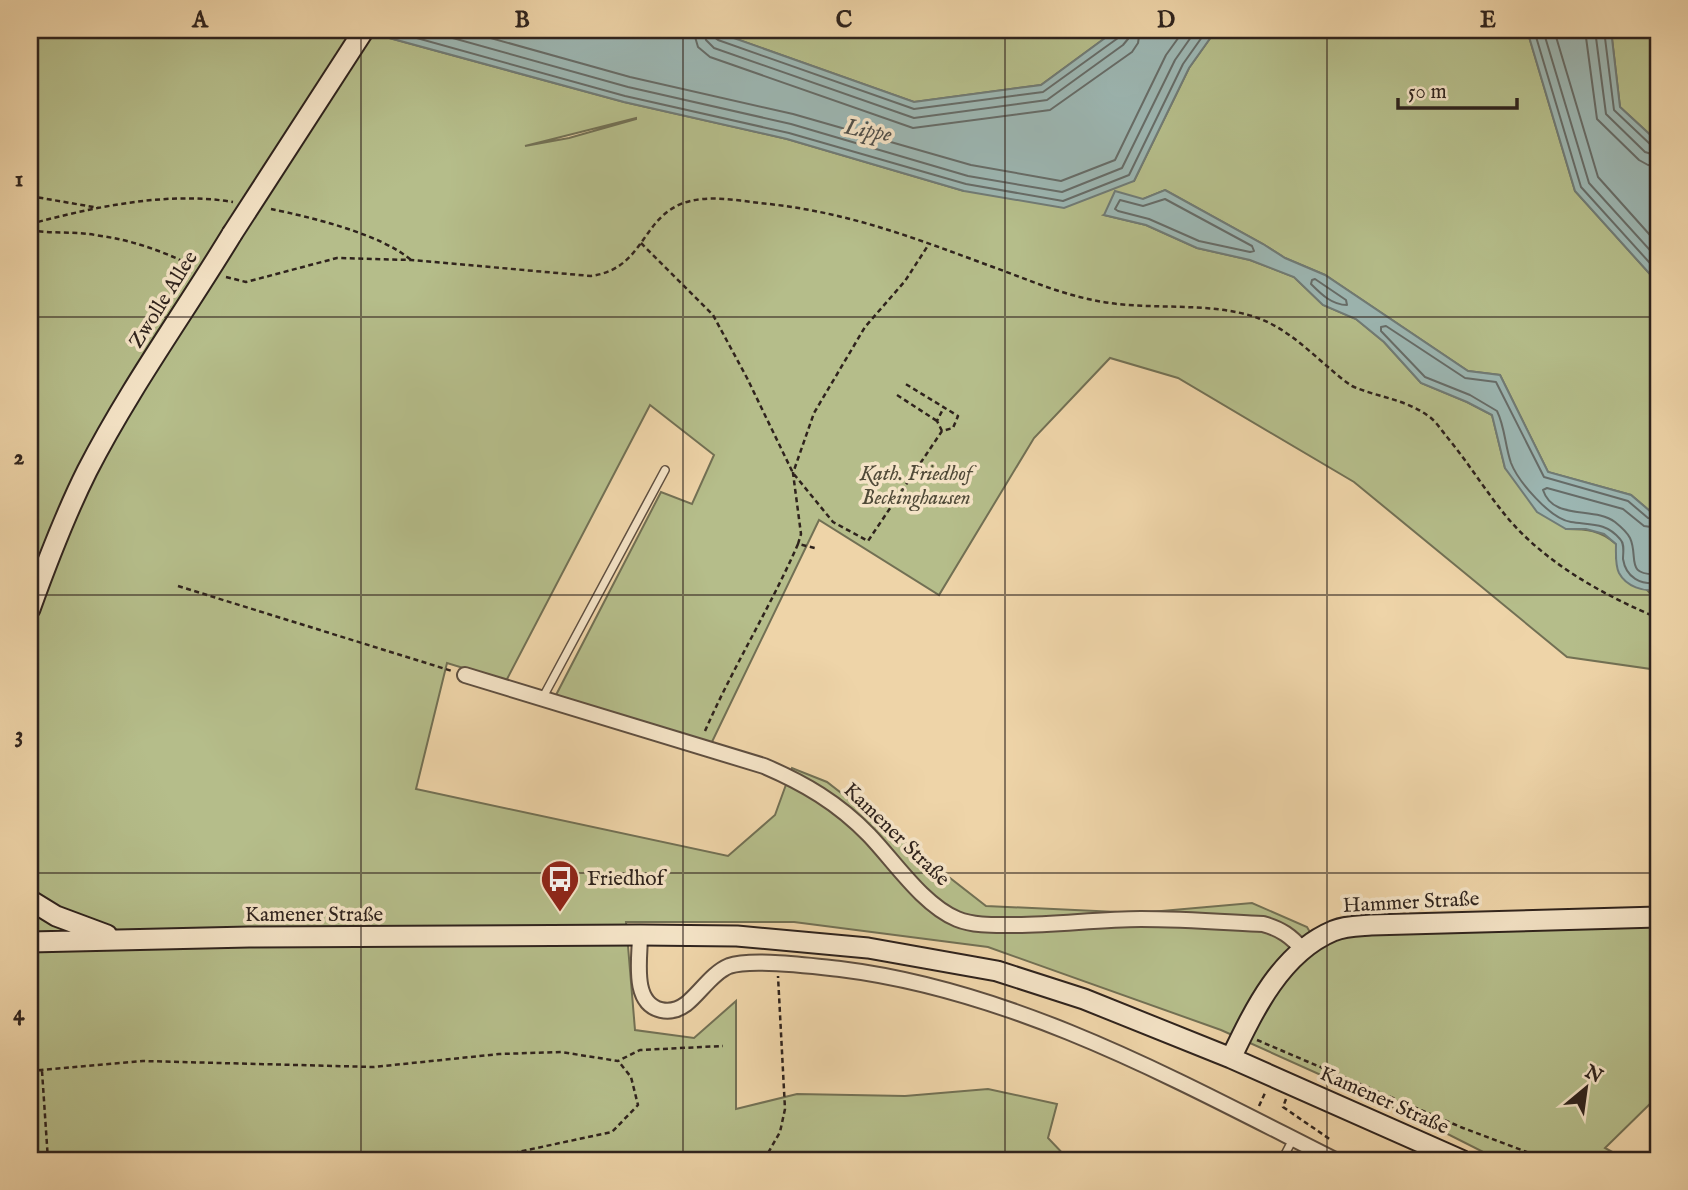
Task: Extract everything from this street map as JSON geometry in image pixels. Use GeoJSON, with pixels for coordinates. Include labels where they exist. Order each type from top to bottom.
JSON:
{"type":"FeatureCollection","features":[{"type":"Feature","properties":{"kind":"main road","name":"Zwolle Allee"},"geometry":{"type":"LineString","coordinates":[[30,609],[56,538],[88,470],[120,412],[364,30]]}},
{"type":"Feature","properties":{"kind":"main road"},"geometry":{"type":"LineString","coordinates":[[30,900],[56,916],[118,939]]}},
{"type":"Feature","properties":{"kind":"main road","name":"Hammer Straße"},"geometry":{"type":"LineString","coordinates":[[1231,1058],[1275,979],[1303,950],[1334,930],[1371,925],[1658,917]]}},
{"type":"Feature","properties":{"kind":"main road","name":"Kamener Straße"},"geometry":{"type":"LineString","coordinates":[[30,942],[118,939],[737,936],[792,939],[892,951],[998,971],[1084,999],[1231,1058],[1461,1160]]}},
{"type":"Feature","properties":{"kind":"street","name":"Kamener Straße"},"geometry":{"type":"LineString","coordinates":[[465,675],[764,766],[799,781],[822,795],[867,833],[928,900],[956,919],[994,925],[1061,925],[1140,919],[1263,924],[1280,929],[1293,938],[1303,950]]}},
{"type":"Feature","properties":{"kind":"street"},"geometry":{"type":"LineString","coordinates":[[640,935],[640,986],[645,1000],[656,1009],[669,1012],[683,1007],[719,972],[730,966],[777,964],[824,967],[899,978],[971,997],[1098,1045],[1335,1160]]}},
{"type":"Feature","properties":{"kind":"lane"},"geometry":{"type":"LineString","coordinates":[[542,699],[665,470]]}},
{"type":"Feature","properties":{"kind":"lane"},"geometry":{"type":"LineString","coordinates":[[1282,1160],[1293,1139]]}},
{"type":"Feature","properties":{"kind":"path"},"geometry":{"type":"LineString","coordinates":[[30,195],[102,208]]}},
{"type":"Feature","properties":{"kind":"path"},"geometry":{"type":"LineString","coordinates":[[30,230],[44,233],[93,234],[154,248],[208,273],[246,282],[337,258],[411,260],[591,276],[608,274],[629,260],[654,223],[673,206],[699,200],[722,199],[833,213],[894,230],[1052,289],[1093,301],[1224,311],[1255,317],[1278,326],[1351,385],[1408,403],[1433,419],[1473,468],[1503,512],[1536,547],[1578,578],[1628,606],[1658,618]]}},
{"type":"Feature","properties":{"kind":"path"},"geometry":{"type":"LineString","coordinates":[[642,243],[713,316],[747,378],[793,473],[833,522],[868,541],[942,432],[953,428],[958,416],[904,383]]}},
{"type":"Feature","properties":{"kind":"path"},"geometry":{"type":"LineString","coordinates":[[698,747],[720,696],[779,586],[798,544],[801,534],[793,473],[814,413],[865,327],[905,281],[929,244]]}},
{"type":"Feature","properties":{"kind":"path"},"geometry":{"type":"LineString","coordinates":[[897,395],[937,421],[942,432]]}},
{"type":"Feature","properties":{"kind":"path"},"geometry":{"type":"LineString","coordinates":[[937,421],[943,407]]}},
{"type":"Feature","properties":{"kind":"path"},"geometry":{"type":"LineString","coordinates":[[798,544],[815,548]]}},
{"type":"Feature","properties":{"kind":"path"},"geometry":{"type":"LineString","coordinates":[[178,586],[465,675]]}},
{"type":"Feature","properties":{"kind":"path"},"geometry":{"type":"LineString","coordinates":[[764,1160],[780,1132],[785,1109],[777,964]]}},
{"type":"Feature","properties":{"kind":"path"},"geometry":{"type":"LineString","coordinates":[[1242,1034],[1463,1128],[1548,1160]]}},
{"type":"Feature","properties":{"kind":"path"},"geometry":{"type":"LineString","coordinates":[[30,1072],[143,1061],[374,1067],[499,1054],[561,1052],[618,1061],[640,1050],[723,1046]]}},
{"type":"Feature","properties":{"kind":"path"},"geometry":{"type":"LineString","coordinates":[[480,1160],[612,1132],[638,1105],[631,1077],[618,1061]]}},
{"type":"Feature","properties":{"kind":"path"},"geometry":{"type":"LineString","coordinates":[[42,1071],[48,1160]]}},
{"type":"Feature","properties":{"kind":"path"},"geometry":{"type":"LineString","coordinates":[[1286,1100],[1283,1107],[1339,1145]]}},
{"type":"Feature","properties":{"kind":"green space","name":"Kath. Friedhof Beckinghausen"},"geometry":{"type":"Polygon","coordinates":[[[30,30],[360,30],[624,102],[787,139],[964,191],[1134,181],[1189,68],[1216,30],[1527,30],[1575,191],[1658,283],[1658,512],[1651,512],[1631,495],[1548,472],[1500,375],[1468,371],[1325,275],[1285,258],[1165,190],[1104,215],[1146,225],[1197,248],[1250,260],[1294,277],[1323,305],[1356,319],[1384,342],[1421,383],[1492,415],[1505,468],[1566,529],[1593,531],[1610,539],[1616,544],[1616,558],[1649,592],[1658,589],[1658,670],[1567,657],[1354,482],[1178,378],[1110,358],[1034,438],[939,595],[819,520],[710,746],[555,697],[661,492],[692,504],[714,455],[650,405],[506,681],[447,663],[416,789],[728,856],[775,815],[792,768],[827,782],[986,906],[1139,913],[1252,903],[1307,927],[1315,941],[1334,931],[1658,917],[1658,1096],[1605,1148],[1627,1160],[1499,1160],[1410,1115],[1221,1030],[988,947],[794,922],[626,922],[635,1030],[694,1038],[736,1001],[736,1109],[797,1094],[905,1096],[988,1089],[1057,1104],[1048,1138],[1069,1160],[30,1160],[30,30]],[[636,118],[525,146],[569,138],[636,119],[636,118]]]}},
{"type":"Feature","properties":{"kind":"green space"},"geometry":{"type":"Polygon","coordinates":[[[711,30],[1116,30],[1041,85],[914,102],[711,30]]]}},
{"type":"Feature","properties":{"kind":"green space"},"geometry":{"type":"Polygon","coordinates":[[[1611,30],[1658,30],[1658,142],[1620,107],[1611,30]]]}},
{"type":"Feature","properties":{"kind":"water","name":"Lippe"},"geometry":{"type":"Polygon","coordinates":[[[360,30],[711,30],[914,102],[1041,85],[1116,30],[1216,30],[1189,68],[1134,181],[1064,208],[964,191],[787,139],[624,102],[360,30]]]}},
{"type":"Feature","properties":{"kind":"water"},"geometry":{"type":"Polygon","coordinates":[[[1527,30],[1611,30],[1620,107],[1658,142],[1658,283],[1575,191],[1527,30]]]}},
{"type":"Feature","properties":{"kind":"water"},"geometry":{"type":"Polygon","coordinates":[[[1165,190],[1285,258],[1325,275],[1468,371],[1500,375],[1548,472],[1631,495],[1651,512],[1658,512],[1658,589],[1641,589],[1622,578],[1617,566],[1616,544],[1604,534],[1586,529],[1566,529],[1537,512],[1505,468],[1492,415],[1421,383],[1384,342],[1356,319],[1323,305],[1294,277],[1250,260],[1197,248],[1146,225],[1104,215],[1115,191],[1143,199],[1165,190]]]}},
{"type":"Feature","properties":{"kind":"place","name":"Friedhof"},"geometry":{"type":"Point","coordinates":[560,913]}}]}
